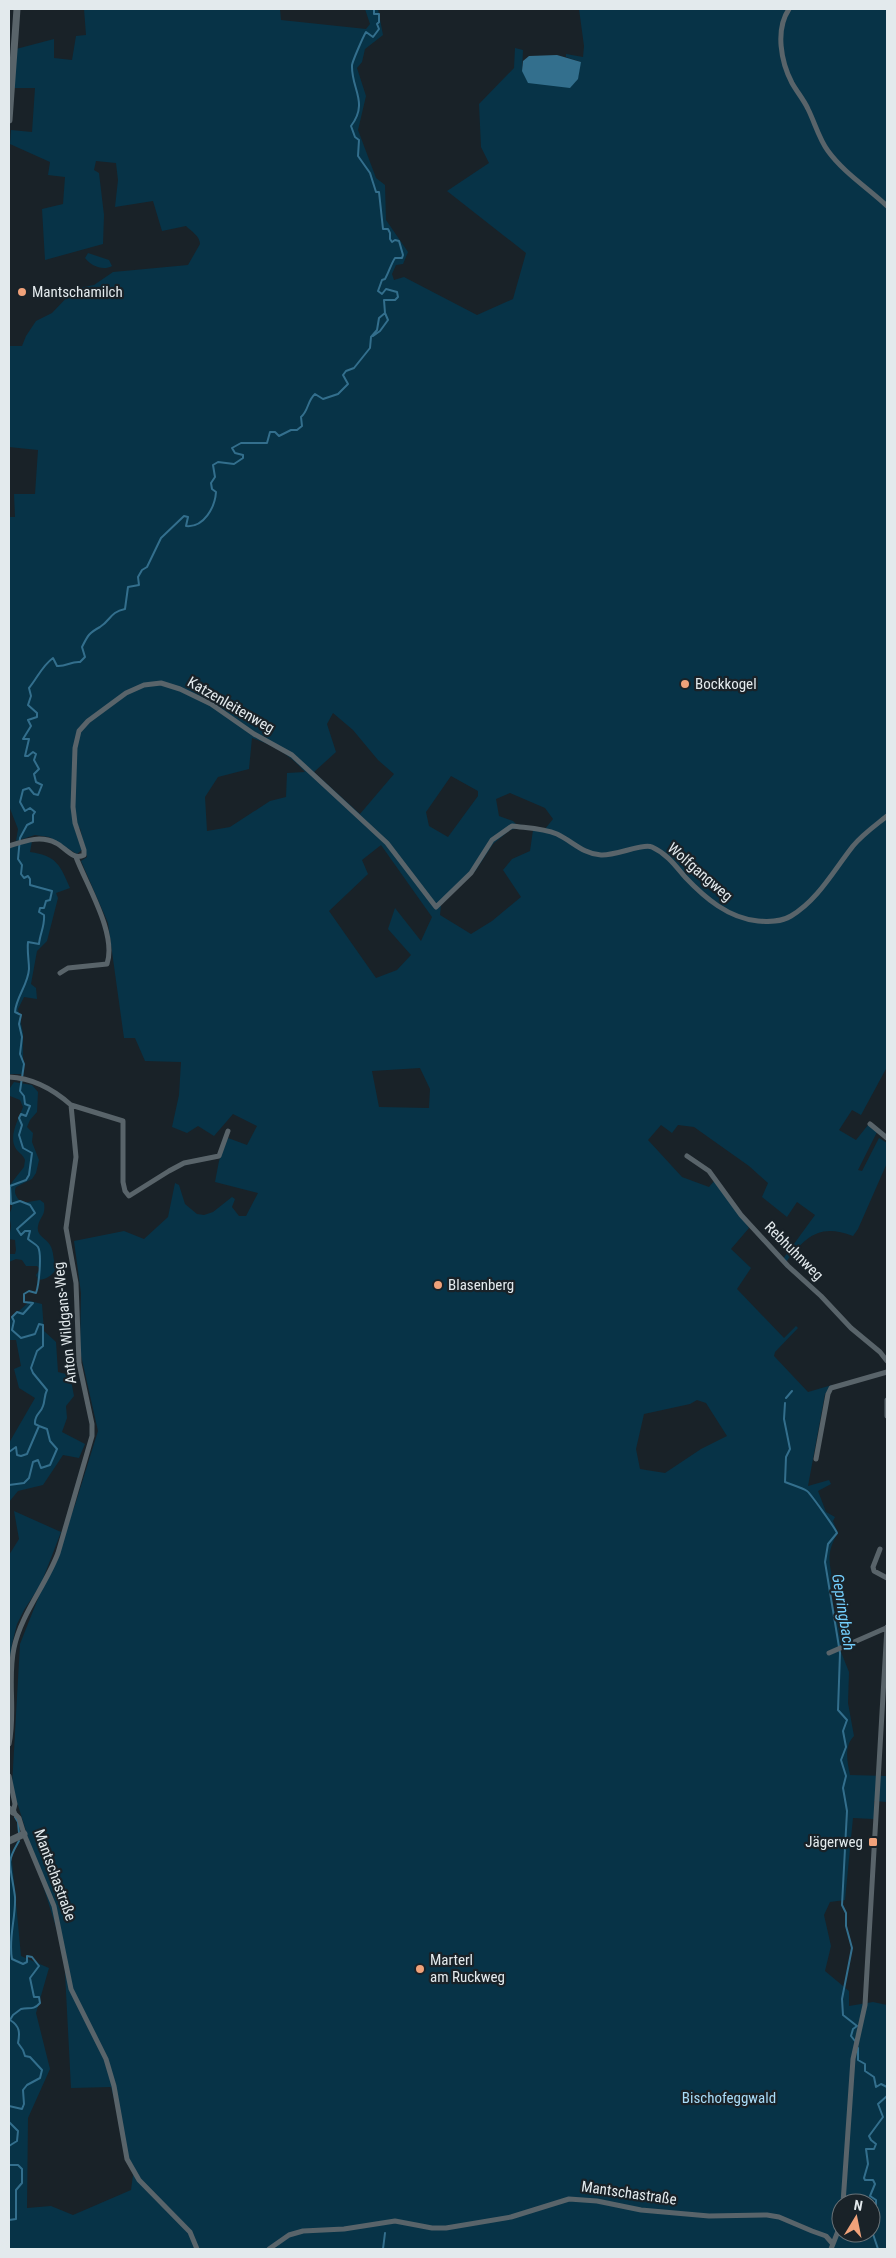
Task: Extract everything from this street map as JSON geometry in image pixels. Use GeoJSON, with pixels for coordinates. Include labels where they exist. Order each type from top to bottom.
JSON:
{"type":"FeatureCollection","features":[{"type":"Feature","properties":{"kind":"street"},"geometry":{"type":"LineString","coordinates":[[9,120],[16,9]]}},
{"type":"Feature","properties":{"kind":"street"},"geometry":{"type":"LineString","coordinates":[[789,9],[786,13],[781,39],[783,59],[793,84],[805,103],[828,151],[840,165],[887,206]]}},
{"type":"Feature","properties":{"kind":"street","name":"Katzenleitenweg"},"geometry":{"type":"LineString","coordinates":[[76,857],[82,856],[85,852],[75,823],[74,807],[75,748],[79,732],[88,721],[126,693],[144,685],[160,683],[180,689],[211,704],[254,734],[292,755],[387,843],[436,907]]}},
{"type":"Feature","properties":{"kind":"street","name":"Wolfgangweg"},"geometry":{"type":"LineString","coordinates":[[436,907],[471,873],[492,840],[512,826],[548,831],[557,834],[589,853],[601,855],[619,853],[644,845],[650,846],[675,862],[694,886],[724,910],[737,917],[753,920],[783,920],[811,900],[855,844],[887,816]]}},
{"type":"Feature","properties":{"kind":"street"},"geometry":{"type":"LineString","coordinates":[[9,846],[37,838],[47,839],[60,845],[76,857],[108,938],[109,956],[106,964],[68,968],[60,973]]}},
{"type":"Feature","properties":{"kind":"street"},"geometry":{"type":"LineString","coordinates":[[9,1077],[25,1079],[58,1093],[71,1105],[123,1121],[123,1182],[125,1191],[130,1196],[184,1163],[219,1156],[228,1130]]}},
{"type":"Feature","properties":{"kind":"street","name":"Anton Wildgans-Weg"},"geometry":{"type":"LineString","coordinates":[[9,1744],[12,1722],[12,1658],[15,1642],[51,1571],[58,1553],[92,1431],[79,1363],[76,1283],[66,1228],[76,1157],[71,1105]]}},
{"type":"Feature","properties":{"kind":"street"},"geometry":{"type":"LineString","coordinates":[[870,1124],[887,1138]]}},
{"type":"Feature","properties":{"kind":"street","name":"Rebhuhnweg"},"geometry":{"type":"LineString","coordinates":[[687,1156],[709,1171],[741,1215],[781,1259],[821,1296],[851,1328],[880,1352],[887,1361]]}},
{"type":"Feature","properties":{"kind":"street"},"geometry":{"type":"LineString","coordinates":[[816,1459],[828,1394],[831,1388],[887,1372]]}},
{"type":"Feature","properties":{"kind":"street"},"geometry":{"type":"LineString","coordinates":[[887,1400],[887,1416]]}},
{"type":"Feature","properties":{"kind":"street"},"geometry":{"type":"LineString","coordinates":[[880,1549],[872,1567],[874,1571],[887,1578]]}},
{"type":"Feature","properties":{"kind":"street"},"geometry":{"type":"LineString","coordinates":[[832,1653],[887,1628],[865,2005],[856,2046],[844,2193]]}},
{"type":"Feature","properties":{"kind":"street"},"geometry":{"type":"LineString","coordinates":[[9,1776],[16,1804],[11,1811]]}},
{"type":"Feature","properties":{"kind":"street","name":"Mantschastraße"},"geometry":{"type":"LineString","coordinates":[[11,1811],[19,1818],[54,1906],[70,1989],[106,2059],[114,2086],[127,2160],[139,2180],[190,2232],[197,2249]]}},
{"type":"Feature","properties":{"kind":"street"},"geometry":{"type":"LineString","coordinates":[[9,1841],[24,1834]]}},
{"type":"Feature","properties":{"kind":"street","name":"Mantschastraße"},"geometry":{"type":"LineString","coordinates":[[269,2249],[289,2235],[303,2232],[395,2221],[432,2228],[446,2228],[511,2217],[568,2199],[597,2201],[641,2210],[709,2216],[767,2215],[826,2236],[832,2246]]}},
{"type":"Feature","properties":{"kind":"green space","name":"Bischofeggwald"},"geometry":{"type":"Polygon","coordinates":[[[84,9],[280,9],[281,20],[366,29],[370,24],[365,9],[378,9],[383,35],[365,49],[362,62],[357,68],[366,96],[358,130],[376,178],[385,185],[386,220],[408,252],[403,264],[396,265],[392,274],[394,280],[404,277],[477,315],[513,299],[526,253],[447,191],[489,163],[481,147],[479,104],[514,68],[515,48],[523,50],[522,71],[581,62],[566,57],[566,54],[583,57],[584,46],[579,9],[887,9],[887,1067],[861,1115],[852,1110],[839,1130],[856,1140],[868,1125],[877,1132],[858,1170],[862,1171],[879,1138],[887,1143],[887,1163],[858,1229],[853,1236],[831,1231],[815,1234],[800,1245],[786,1262],[783,1259],[815,1215],[797,1202],[787,1217],[762,1197],[768,1183],[749,1166],[694,1127],[678,1125],[672,1133],[661,1125],[648,1140],[682,1177],[709,1187],[715,1180],[749,1228],[731,1249],[751,1268],[737,1289],[784,1338],[796,1326],[798,1328],[775,1352],[774,1356],[808,1392],[832,1385],[825,1394],[808,1486],[829,1480],[831,1484],[818,1491],[826,1512],[835,1517],[833,1521],[838,1533],[830,1552],[829,1560],[832,1579],[829,1594],[845,1644],[839,1647],[849,1672],[848,1703],[854,1736],[848,1749],[847,1759],[850,1775],[887,1776],[887,1802],[874,1801],[874,1819],[853,1818],[845,1900],[830,1902],[824,1915],[831,1946],[825,1971],[849,1991],[849,2006],[873,2002],[887,2005],[887,2249],[9,2249],[9,1849],[11,1850],[21,1956],[49,1968],[36,2013],[50,2069],[28,2118],[27,2208],[51,2206],[73,2215],[131,2190],[133,2175],[111,2087],[71,2088],[64,1953],[12,1786],[20,1644],[75,1505],[98,1431],[80,1351],[81,1293],[74,1241],[124,1231],[144,1239],[168,1217],[175,1183],[179,1185],[185,1204],[197,1214],[204,1215],[213,1212],[232,1197],[235,1199],[232,1207],[239,1216],[246,1216],[258,1193],[215,1182],[219,1161],[228,1138],[247,1145],[257,1126],[233,1114],[214,1136],[198,1126],[187,1133],[172,1127],[179,1095],[181,1062],[145,1061],[135,1038],[124,1038],[108,923],[81,861],[87,857],[80,828],[75,830],[83,849],[77,854],[49,837],[35,835],[16,841],[18,829],[9,806],[9,517],[15,517],[14,494],[35,494],[38,450],[9,447],[9,346],[22,346],[36,321],[52,313],[73,291],[94,285],[113,272],[188,265],[200,244],[197,236],[186,226],[162,231],[153,201],[115,207],[118,180],[116,163],[96,161],[94,170],[99,173],[104,215],[103,244],[45,260],[42,209],[63,204],[65,177],[48,175],[50,162],[10,144],[11,130],[32,132],[35,88],[13,88],[16,49],[54,39],[54,58],[72,60],[76,36],[86,35],[84,9]],[[333,713],[327,724],[336,752],[314,772],[360,814],[394,774],[378,760],[353,730],[333,713]],[[252,738],[249,769],[218,777],[205,797],[207,831],[230,827],[270,801],[286,797],[287,773],[305,772],[281,751],[252,738]],[[451,776],[426,812],[429,826],[448,837],[478,796],[478,791],[451,776]],[[510,793],[496,799],[499,816],[516,824],[545,829],[553,819],[545,808],[510,793]],[[520,828],[510,830],[493,844],[476,870],[441,905],[440,915],[471,934],[492,921],[521,897],[503,870],[512,859],[530,851],[533,830],[520,828]],[[381,845],[362,860],[368,874],[329,911],[376,978],[397,970],[411,955],[388,929],[395,908],[421,941],[432,917],[381,845]],[[420,1068],[372,1071],[379,1107],[429,1108],[430,1089],[420,1068]],[[697,1400],[690,1404],[644,1414],[636,1449],[640,1469],[665,1473],[701,1449],[727,1436],[706,1403],[697,1400]]]}},
{"type":"Feature","properties":{"kind":"green space"},"geometry":{"type":"Polygon","coordinates":[[[88,253],[109,260],[112,266],[101,268],[94,265],[85,258],[88,253]]]}},
{"type":"Feature","properties":{"kind":"green space"},"geometry":{"type":"Polygon","coordinates":[[[32,841],[30,852],[52,859],[60,868],[70,888],[56,893],[58,898],[47,941],[37,951],[31,984],[36,988],[37,999],[24,997],[18,1009],[23,1033],[23,1074],[9,1074],[9,848],[32,841]]]}},
{"type":"Feature","properties":{"kind":"green space"},"geometry":{"type":"Polygon","coordinates":[[[14,1082],[32,1085],[38,1092],[37,1112],[27,1127],[33,1133],[32,1142],[39,1160],[36,1173],[32,1179],[16,1187],[15,1193],[22,1203],[40,1200],[44,1203],[44,1213],[39,1223],[38,1232],[51,1247],[56,1268],[51,1275],[41,1280],[38,1280],[36,1275],[40,1269],[37,1266],[26,1266],[22,1260],[16,1259],[9,1262],[9,1254],[15,1254],[16,1250],[15,1240],[9,1239],[11,1226],[9,1214],[12,1203],[9,1186],[24,1167],[25,1160],[13,1142],[15,1127],[23,1107],[20,1100],[10,1096],[10,1088],[14,1082]]]}},
{"type":"Feature","properties":{"kind":"green space"},"geometry":{"type":"Polygon","coordinates":[[[30,1301],[42,1304],[44,1331],[56,1342],[58,1372],[70,1375],[74,1396],[66,1406],[67,1418],[62,1432],[85,1444],[79,1458],[63,1455],[43,1485],[18,1491],[9,1502],[9,1443],[35,1398],[19,1388],[14,1369],[21,1366],[16,1340],[9,1340],[9,1320],[30,1301]]]}},
{"type":"Feature","properties":{"kind":"green space"},"geometry":{"type":"Polygon","coordinates":[[[14,1511],[61,1532],[41,1584],[17,1624],[12,1644],[9,1675],[9,1555],[19,1539],[14,1511]]]}},
{"type":"Feature","properties":{"kind":"shaded area"},"geometry":{"type":"Polygon","coordinates":[[[557,55],[581,62],[578,79],[570,88],[528,83],[522,71],[523,61],[529,56],[557,55]]]}},
{"type":"Feature","properties":{"kind":"waterway"},"geometry":{"type":"LineString","coordinates":[[39,1426],[35,1424],[35,1421],[43,1406],[47,1390],[31,1368],[37,1351],[43,1346],[43,1325],[39,1324],[35,1334],[21,1338],[12,1330],[14,1321],[12,1317],[17,1312],[23,1314],[33,1303],[24,1302],[24,1294],[29,1291],[36,1293],[37,1289],[40,1263],[38,1247],[28,1239],[30,1231],[25,1231],[21,1235],[17,1229],[35,1213],[30,1205],[20,1201],[11,1204],[10,1186],[26,1180],[29,1175],[32,1153],[23,1148],[19,1135],[22,1125],[19,1118],[21,1114],[26,1116],[30,1106],[25,1104],[24,1096],[20,1091],[24,1064],[20,1054],[22,1037],[19,1024],[21,1015],[15,1012],[17,1001],[28,975],[28,942],[39,944],[44,919],[44,915],[39,912],[40,908],[44,908],[46,901],[50,900],[52,891],[30,885],[28,876],[24,878],[21,874],[22,865],[18,859],[20,838],[27,825],[33,822],[35,812],[30,808],[25,811],[20,802],[23,790],[29,788],[34,794],[38,795],[42,785],[36,782],[34,774],[39,769],[34,760],[36,754],[33,752],[25,756],[29,739],[23,739],[31,726],[28,720],[37,717],[37,713],[28,705],[31,696],[29,688],[43,668],[53,658],[57,666],[80,662],[85,657],[82,647],[89,635],[104,624],[113,614],[125,609],[128,587],[139,585],[138,577],[142,570],[147,567],[161,538],[184,516],[188,517],[186,526],[198,524],[203,520],[211,510],[215,498],[216,492],[212,489],[211,483],[215,477],[213,465],[218,462],[234,464],[243,458],[243,455],[235,453],[232,448],[241,443],[267,443],[270,432],[275,432],[279,436],[291,430],[297,430],[302,426],[301,417],[315,394],[323,399],[338,394],[348,384],[343,375],[346,371],[354,368],[370,348],[371,337],[377,330],[379,318],[385,313],[384,300],[395,300],[398,297],[397,292],[386,289],[382,294],[378,291],[395,258],[402,258],[403,255],[399,241],[395,240],[392,242],[388,229],[383,229],[379,192],[376,192],[370,173],[358,156],[359,140],[355,137],[351,126],[359,110],[352,65],[366,32],[373,37],[379,29],[377,24],[379,22],[379,14],[374,14],[374,9]]}},
{"type":"Feature","properties":{"kind":"waterway"},"geometry":{"type":"LineString","coordinates":[[373,336],[380,331],[388,320],[385,313]]}},
{"type":"Feature","properties":{"kind":"waterway","name":"Gepringbach"},"geometry":{"type":"LineString","coordinates":[[786,1398],[792,1391]]}},
{"type":"Feature","properties":{"kind":"waterway","name":"Gepringbach"},"geometry":{"type":"LineString","coordinates":[[785,1403],[784,1419],[790,1449],[786,1457],[785,1482],[807,1491],[837,1533],[828,1544],[825,1562],[840,1653],[838,1710],[847,1720],[843,1731],[846,1747],[841,1760],[846,1776],[843,1788],[847,1811],[842,1905],[846,1913],[846,1926],[852,1948],[842,1999],[843,2015],[857,2026],[853,2029],[851,2036],[855,2041]]}},
{"type":"Feature","properties":{"kind":"waterway"},"geometry":{"type":"LineString","coordinates":[[9,1452],[16,1447],[17,1455],[27,1454],[39,1426],[47,1429],[50,1441],[57,1449],[50,1465],[41,1468],[38,1460],[33,1462],[29,1478],[24,1483],[9,1485]]}},
{"type":"Feature","properties":{"kind":"waterway"},"geometry":{"type":"LineString","coordinates":[[15,1817],[18,1822],[19,1833]]}},
{"type":"Feature","properties":{"kind":"waterway"},"geometry":{"type":"LineString","coordinates":[[9,2106],[22,2109],[24,2104],[23,2090],[27,2085],[40,2078],[42,2070],[30,2057],[25,2056],[18,2043],[19,2033],[17,2027],[10,2020],[21,2009],[33,2008],[40,2003],[39,1997],[34,1997],[30,1978],[39,1966],[32,1957],[27,1956],[27,1962],[23,1964],[12,1959],[11,1943],[15,1897],[10,1862],[19,1841]]}},
{"type":"Feature","properties":{"kind":"waterway","name":"Gepringbach"},"geometry":{"type":"LineString","coordinates":[[858,2048],[858,2060],[865,2064],[865,2071],[874,2077],[876,2087],[881,2084],[887,2087]]}},
{"type":"Feature","properties":{"kind":"waterway","name":"Gepringbach"},"geometry":{"type":"LineString","coordinates":[[871,2193],[875,2184],[873,2180],[865,2180],[864,2178],[868,2164],[866,2149],[874,2149],[876,2144],[869,2136],[883,2117],[878,2104],[887,2096]]}},
{"type":"Feature","properties":{"kind":"waterway"},"geometry":{"type":"LineString","coordinates":[[9,2122],[18,2131],[17,2141],[9,2146]]}},
{"type":"Feature","properties":{"kind":"waterway"},"geometry":{"type":"LineString","coordinates":[[9,2165],[18,2165],[22,2169],[22,2183],[16,2190],[16,2219],[9,2220]]}},
{"type":"Feature","properties":{"kind":"waterway"},"geometry":{"type":"LineString","coordinates":[[383,2249],[385,2233]]}},
{"type":"Feature","properties":{"kind":"waterway","name":"Gepringbach"},"geometry":{"type":"LineString","coordinates":[[876,2243],[878,2249]]}},
{"type":"Feature","properties":{"kind":"place","name":"Mantschamilch"},"geometry":{"type":"Point","coordinates":[22,292]}},
{"type":"Feature","properties":{"kind":"place","name":"Bockkogel"},"geometry":{"type":"Point","coordinates":[685,684]}},
{"type":"Feature","properties":{"kind":"place","name":"Blasenberg"},"geometry":{"type":"Point","coordinates":[438,1285]}},
{"type":"Feature","properties":{"kind":"place","name":"Jägerweg"},"geometry":{"type":"Point","coordinates":[873,1842]}},
{"type":"Feature","properties":{"kind":"place","name":"Marterl am Ruckweg"},"geometry":{"type":"Point","coordinates":[420,1969]}}]}
